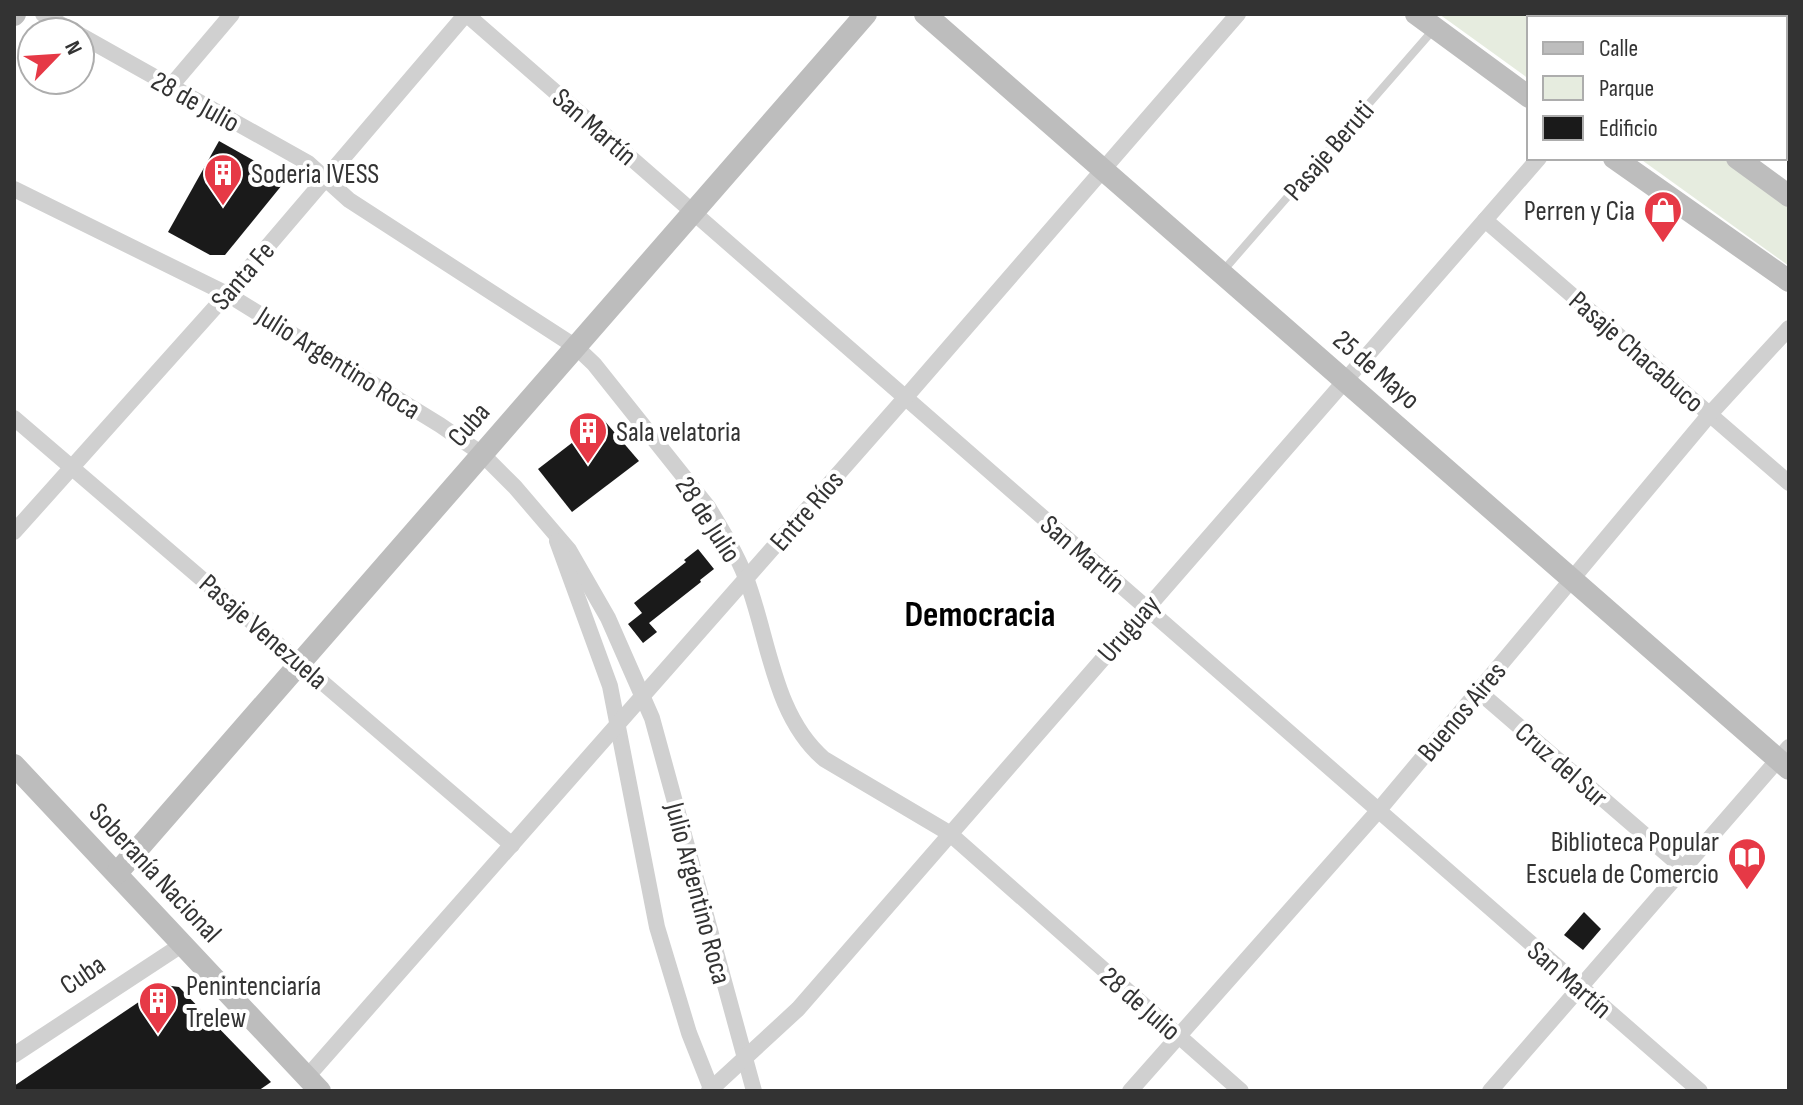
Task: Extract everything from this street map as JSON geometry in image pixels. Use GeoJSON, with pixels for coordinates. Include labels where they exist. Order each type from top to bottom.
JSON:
{"type":"FeatureCollection","features":[{"type":"Feature","properties":{"kind":"street"},"geometry":{"type":"LineString","coordinates":[[170,87],[232,14]]}},
{"type":"Feature","properties":{"kind":"street","name":"Santa Fe"},"geometry":{"type":"LineString","coordinates":[[14,532],[227,294],[466,14]]}},
{"type":"Feature","properties":{"kind":"street","name":"San Martín"},"geometry":{"type":"LineString","coordinates":[[466,14],[1700,1091]]}},
{"type":"Feature","properties":{"kind":"street","name":"Cuba"},"geometry":{"type":"LineString","coordinates":[[117,873],[866,14]]}},
{"type":"Feature","properties":{"kind":"street","name":"25 de Mayo"},"geometry":{"type":"LineString","coordinates":[[925,14],[1571,578],[1785,758]]}},
{"type":"Feature","properties":{"kind":"street","name":"Entre Ríos"},"geometry":{"type":"LineString","coordinates":[[317,1086],[512,845],[1238,14]]}},
{"type":"Feature","properties":{"kind":"street"},"geometry":{"type":"LineString","coordinates":[[1416,14],[1527,96]]}},
{"type":"Feature","properties":{"kind":"street","name":"28 de Julio"},"geometry":{"type":"LineString","coordinates":[[96,44],[308,163],[349,200],[576,347],[594,364],[708,507],[733,549],[746,578],[789,714],[800,734],[824,759],[949,833],[1241,1091]]}},
{"type":"Feature","properties":{"kind":"street","name":"Uruguay"},"geometry":{"type":"LineString","coordinates":[[711,1090],[798,1009],[1537,160]]}},
{"type":"Feature","properties":{"kind":"street"},"geometry":{"type":"LineString","coordinates":[[1617,160],[1789,281]]}},
{"type":"Feature","properties":{"kind":"street"},"geometry":{"type":"LineString","coordinates":[[1748,161],[1789,196]]}},
{"type":"Feature","properties":{"kind":"street","name":"Julio Argentino Roca"},"geometry":{"type":"LineString","coordinates":[[14,189],[227,294],[427,416],[482,454],[552,529],[581,566],[608,618],[652,718],[754,1091]]}},
{"type":"Feature","properties":{"kind":"street","name":"Pasaje Chacabuco"},"geometry":{"type":"LineString","coordinates":[[1485,220],[1789,483]]}},
{"type":"Feature","properties":{"kind":"street","name":"Buenos Aires"},"geometry":{"type":"LineString","coordinates":[[1130,1091],[1378,811],[1710,414],[1789,328]]}},
{"type":"Feature","properties":{"kind":"street","name":"Pasaje Venezuela"},"geometry":{"type":"LineString","coordinates":[[14,418],[512,845]]}},
{"type":"Feature","properties":{"kind":"street","name":"Julio Argentino Roca"},"geometry":{"type":"LineString","coordinates":[[552,529],[610,686],[657,927],[689,1033],[711,1090]]}},
{"type":"Feature","properties":{"kind":"street","name":"Cruz del Sur"},"geometry":{"type":"LineString","coordinates":[[1478,691],[1683,868]]}},
{"type":"Feature","properties":{"kind":"street"},"geometry":{"type":"LineString","coordinates":[[1490,1091],[1683,868],[1785,758]]}},
{"type":"Feature","properties":{"kind":"street","name":"Soberanía Nacional"},"geometry":{"type":"LineString","coordinates":[[14,765],[317,1086]]}},
{"type":"Feature","properties":{"kind":"street","name":"Cuba"},"geometry":{"type":"LineString","coordinates":[[14,1055],[183,944]]}},
{"type":"Feature","properties":{"kind":"lane","name":"Pasaje Beruti"},"geometry":{"type":"LineString","coordinates":[[1221,272],[1434,28]]}},
{"type":"Feature","properties":{"kind":"green space"},"geometry":{"type":"Polygon","coordinates":[[[1439,14],[1533,14],[1536,16],[1527,16],[1527,78],[1439,14]]]}},
{"type":"Feature","properties":{"kind":"green space"},"geometry":{"type":"Polygon","coordinates":[[[1642,160],[1728,160],[1789,206],[1789,266],[1642,160]]]}},
{"type":"Feature","properties":{"kind":"building","name":"Soderia IVESS"},"geometry":{"type":"Polygon","coordinates":[[[219,141],[278,174],[282,185],[225,255],[210,255],[168,232],[219,141]]]}},
{"type":"Feature","properties":{"kind":"building","name":"Sala velatoria"},"geometry":{"type":"Polygon","coordinates":[[[603,419],[639,461],[572,512],[538,469],[603,419]]]}},
{"type":"Feature","properties":{"kind":"building"},"geometry":{"type":"Polygon","coordinates":[[[698,549],[714,569],[649,623],[657,632],[643,643],[628,624],[642,613],[634,603],[698,549]]]}},
{"type":"Feature","properties":{"kind":"building"},"geometry":{"type":"Polygon","coordinates":[[[1584,912],[1601,929],[1583,950],[1564,935],[1584,912]]]}},
{"type":"Feature","properties":{"kind":"building","name":"Penintenciaría Trelew"},"geometry":{"type":"Polygon","coordinates":[[[164,985],[179,987],[271,1082],[258,1091],[14,1091],[14,1086],[164,985]]]}},
{"type":"Feature","properties":{"kind":"place","name":"Soderia IVESS"},"geometry":{"type":"Point","coordinates":[223,207]}},
{"type":"Feature","properties":{"kind":"place","name":"Perren y Cia"},"geometry":{"type":"Point","coordinates":[1663,244]}},
{"type":"Feature","properties":{"kind":"place","name":"Sala velatoria"},"geometry":{"type":"Point","coordinates":[588,465]}},
{"type":"Feature","properties":{"kind":"place","name":"Biblioteca Popular Escuela de Comercio"},"geometry":{"type":"Point","coordinates":[1747,891]}},
{"type":"Feature","properties":{"kind":"place","name":"Penintenciaría Trelew"},"geometry":{"type":"Point","coordinates":[158,1035]}},
{"type":"Feature","properties":{"kind":"district","name":"Democracia"},"geometry":{"type":"Point","coordinates":[980,613]}}]}
